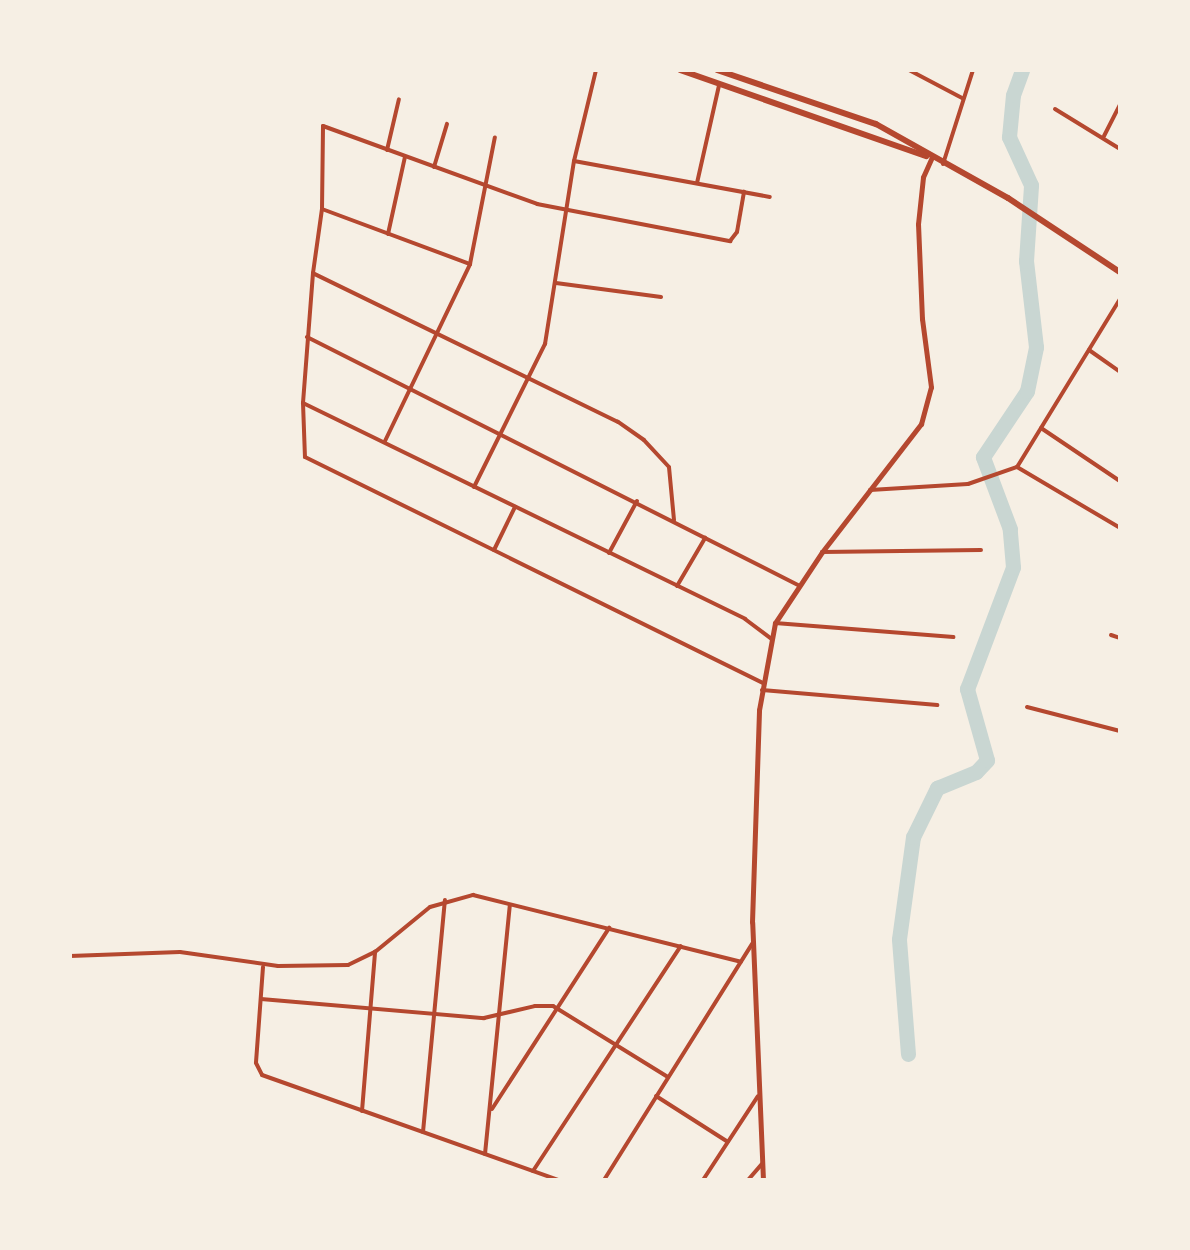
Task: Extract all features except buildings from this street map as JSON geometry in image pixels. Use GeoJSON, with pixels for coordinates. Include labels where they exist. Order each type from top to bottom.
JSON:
{"type":"FeatureCollection","features":[{"type":"Feature","properties":{"kind":"main road"},"geometry":{"type":"LineString","coordinates":[[680,70],[932,158]]}},
{"type":"Feature","properties":{"kind":"main road"},"geometry":{"type":"LineString","coordinates":[[717,70],[876,124],[1008,198],[1120,272]]}},
{"type":"Feature","properties":{"kind":"street"},"geometry":{"type":"LineString","coordinates":[[474,487],[546,344],[574,161],[596,70]]}},
{"type":"Feature","properties":{"kind":"street"},"geometry":{"type":"LineString","coordinates":[[909,70],[964,99]]}},
{"type":"Feature","properties":{"kind":"street"},"geometry":{"type":"LineString","coordinates":[[943,164],[974,70]]}},
{"type":"Feature","properties":{"kind":"street"},"geometry":{"type":"LineString","coordinates":[[696,183],[720,83]]}},
{"type":"Feature","properties":{"kind":"street"},"geometry":{"type":"LineString","coordinates":[[386,150],[400,99]]}},
{"type":"Feature","properties":{"kind":"street"},"geometry":{"type":"LineString","coordinates":[[1104,138],[1120,104]]}},
{"type":"Feature","properties":{"kind":"street"},"geometry":{"type":"LineString","coordinates":[[1055,109],[1120,148]]}},
{"type":"Feature","properties":{"kind":"street"},"geometry":{"type":"LineString","coordinates":[[434,168],[447,124]]}},
{"type":"Feature","properties":{"kind":"street"},"geometry":{"type":"LineString","coordinates":[[744,192],[737,232],[730,242],[566,210],[484,186],[323,126],[322,209],[306,338],[305,457],[763,687],[937,705]]}},
{"type":"Feature","properties":{"kind":"street"},"geometry":{"type":"LineString","coordinates":[[384,442],[470,264],[495,137]]}},
{"type":"Feature","properties":{"kind":"street"},"geometry":{"type":"LineString","coordinates":[[388,234],[405,156]]}},
{"type":"Feature","properties":{"kind":"street"},"geometry":{"type":"LineString","coordinates":[[764,1180],[752,944],[763,687],[776,623],[822,552],[921,424],[931,387],[922,318],[918,224],[923,177],[932,158]]}},
{"type":"Feature","properties":{"kind":"street"},"geometry":{"type":"LineString","coordinates":[[574,161],[770,197]]}},
{"type":"Feature","properties":{"kind":"street"},"geometry":{"type":"LineString","coordinates":[[322,209],[470,264]]}},
{"type":"Feature","properties":{"kind":"street"},"geometry":{"type":"LineString","coordinates":[[313,272],[618,422],[644,440],[669,467],[674,520]]}},
{"type":"Feature","properties":{"kind":"street"},"geometry":{"type":"LineString","coordinates":[[555,283],[661,298]]}},
{"type":"Feature","properties":{"kind":"street"},"geometry":{"type":"LineString","coordinates":[[870,490],[968,484],[1017,468],[1120,300]]}},
{"type":"Feature","properties":{"kind":"street"},"geometry":{"type":"LineString","coordinates":[[306,338],[800,586]]}},
{"type":"Feature","properties":{"kind":"street"},"geometry":{"type":"LineString","coordinates":[[1089,350],[1120,372]]}},
{"type":"Feature","properties":{"kind":"street"},"geometry":{"type":"LineString","coordinates":[[303,403],[745,619],[772,639]]}},
{"type":"Feature","properties":{"kind":"street"},"geometry":{"type":"LineString","coordinates":[[1040,428],[1120,481]]}},
{"type":"Feature","properties":{"kind":"street"},"geometry":{"type":"LineString","coordinates":[[1017,468],[1120,528]]}},
{"type":"Feature","properties":{"kind":"street"},"geometry":{"type":"LineString","coordinates":[[609,553],[637,501]]}},
{"type":"Feature","properties":{"kind":"street"},"geometry":{"type":"LineString","coordinates":[[494,550],[515,507]]}},
{"type":"Feature","properties":{"kind":"street"},"geometry":{"type":"LineString","coordinates":[[677,586],[706,536]]}},
{"type":"Feature","properties":{"kind":"street"},"geometry":{"type":"LineString","coordinates":[[822,552],[980,550]]}},
{"type":"Feature","properties":{"kind":"street"},"geometry":{"type":"LineString","coordinates":[[776,623],[953,637]]}},
{"type":"Feature","properties":{"kind":"street"},"geometry":{"type":"LineString","coordinates":[[1111,635],[1120,638]]}},
{"type":"Feature","properties":{"kind":"street"},"geometry":{"type":"LineString","coordinates":[[1026,707],[1120,731]]}},
{"type":"Feature","properties":{"kind":"street"},"geometry":{"type":"LineString","coordinates":[[70,956],[195,952],[264,965],[348,965],[375,952],[445,900],[473,896],[740,962]]}},
{"type":"Feature","properties":{"kind":"street"},"geometry":{"type":"LineString","coordinates":[[423,1132],[445,900]]}},
{"type":"Feature","properties":{"kind":"street"},"geometry":{"type":"LineString","coordinates":[[485,1154],[510,904]]}},
{"type":"Feature","properties":{"kind":"street"},"geometry":{"type":"LineString","coordinates":[[490,1112],[609,927]]}},
{"type":"Feature","properties":{"kind":"street"},"geometry":{"type":"LineString","coordinates":[[604,1180],[752,944]]}},
{"type":"Feature","properties":{"kind":"street"},"geometry":{"type":"LineString","coordinates":[[533,1171],[681,946]]}},
{"type":"Feature","properties":{"kind":"street"},"geometry":{"type":"LineString","coordinates":[[362,1110],[375,952]]}},
{"type":"Feature","properties":{"kind":"street"},"geometry":{"type":"LineString","coordinates":[[264,965],[260,1073],[558,1180]]}},
{"type":"Feature","properties":{"kind":"street"},"geometry":{"type":"LineString","coordinates":[[261,999],[499,1016],[535,1006],[558,1008],[668,1077]]}},
{"type":"Feature","properties":{"kind":"street"},"geometry":{"type":"LineString","coordinates":[[703,1180],[759,1095]]}},
{"type":"Feature","properties":{"kind":"street"},"geometry":{"type":"LineString","coordinates":[[656,1096],[728,1142]]}},
{"type":"Feature","properties":{"kind":"street"},"geometry":{"type":"LineString","coordinates":[[748,1180],[762,1164]]}},
{"type":"Feature","properties":{"kind":"waterway"},"geometry":{"type":"LineString","coordinates":[[908,1054],[899,939],[913,837],[937,788],[976,772],[987,760],[967,689],[1013,567],[1010,529],[983,457],[1027,391],[1036,347],[1026,261],[1031,185],[1009,137],[1013,95],[1022,70]]}}]}
